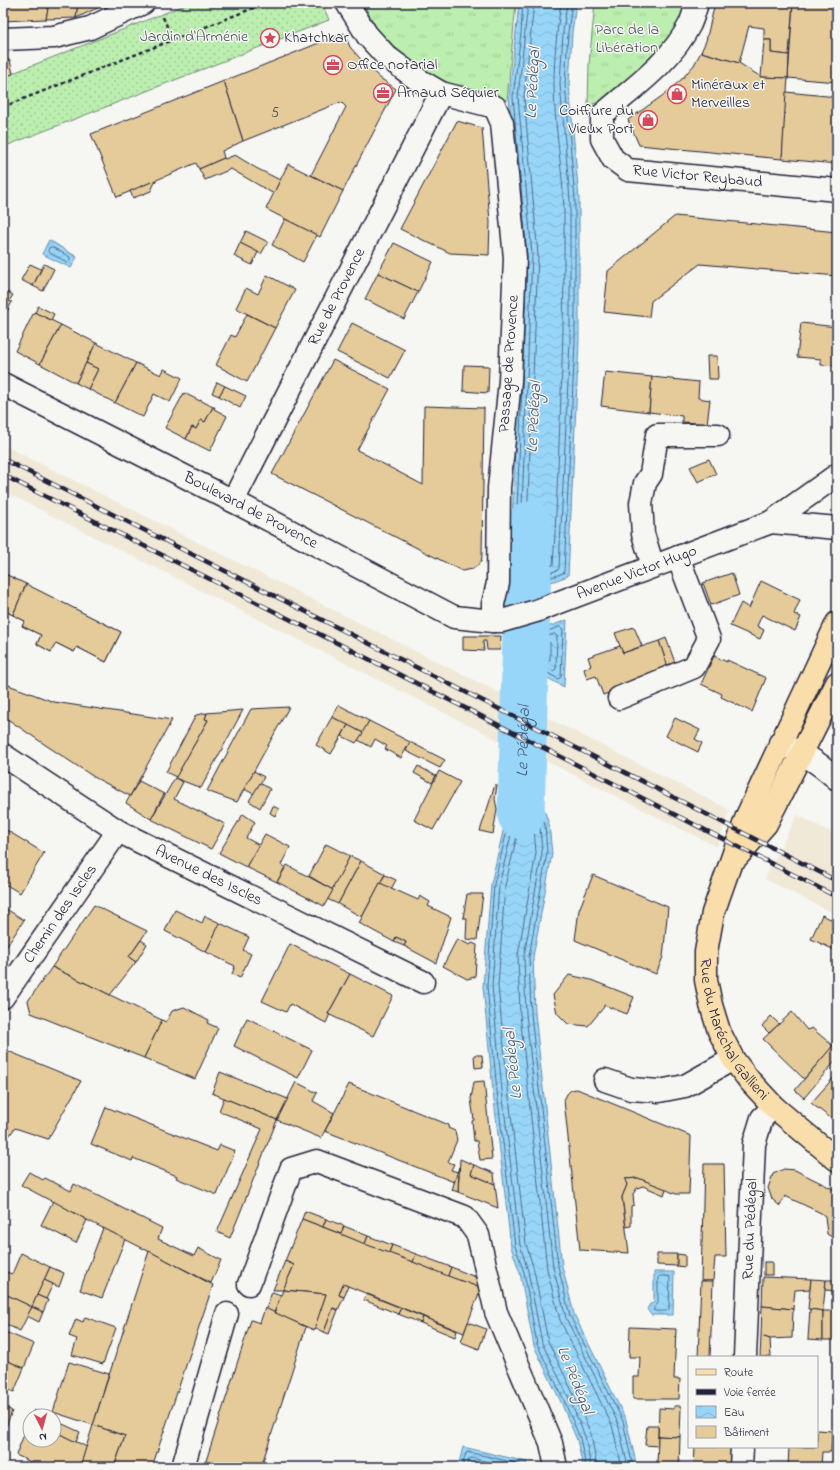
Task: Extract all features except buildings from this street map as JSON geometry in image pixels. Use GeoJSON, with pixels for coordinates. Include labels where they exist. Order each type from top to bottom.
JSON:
{"type":"FeatureCollection","features":[{"type":"Feature","properties":{"kind":"main road","name":"Rue du Maréchal Gallieni"},"geometry":{"type":"LineString","coordinates":[[837,623],[747,816],[713,913],[706,952],[706,980],[711,1006],[719,1031],[733,1059],[749,1080],[774,1107],[837,1160]]}},
{"type":"Feature","properties":{"kind":"main road","name":"Rue du Maréchal Gallieni"},"geometry":{"type":"LineString","coordinates":[[729,866],[766,824],[837,683]]}},
{"type":"Feature","properties":{"kind":"street"},"geometry":{"type":"LineString","coordinates":[[3,39],[54,37],[90,28],[143,3]]}},
{"type":"Feature","properties":{"kind":"street"},"geometry":{"type":"LineString","coordinates":[[347,3],[367,35],[386,56],[441,93]]}},
{"type":"Feature","properties":{"kind":"street","name":"Rue Victor Reybaud"},"geometry":{"type":"LineString","coordinates":[[697,3],[691,23],[675,49],[648,77],[602,115],[602,139],[613,159],[628,170],[837,190]]}},
{"type":"Feature","properties":{"kind":"street","name":"Passage de Provence"},"geometry":{"type":"LineString","coordinates":[[441,93],[495,107],[502,123],[514,258],[510,381],[499,488],[498,583],[493,604],[497,621]]}},
{"type":"Feature","properties":{"kind":"street","name":"Rue de Provence"},"geometry":{"type":"LineString","coordinates":[[233,501],[441,93]]}},
{"type":"Feature","properties":{"kind":"street","name":"Boulevard de Provence"},"geometry":{"type":"LineString","coordinates":[[3,384],[233,501],[454,617],[497,621]]}},
{"type":"Feature","properties":{"kind":"street"},"geometry":{"type":"LineString","coordinates":[[653,566],[643,534],[641,503],[645,484],[651,474],[657,435],[718,435]]}},
{"type":"Feature","properties":{"kind":"street","name":"Avenue Victor Hugo"},"geometry":{"type":"LineString","coordinates":[[497,621],[536,611],[771,522],[837,475]]}},
{"type":"Feature","properties":{"kind":"street","name":"Avenue Victor Hugo"},"geometry":{"type":"LineString","coordinates":[[771,522],[837,528]]}},
{"type":"Feature","properties":{"kind":"street"},"geometry":{"type":"LineString","coordinates":[[619,698],[694,667],[709,639],[678,557]]}},
{"type":"Feature","properties":{"kind":"street"},"geometry":{"type":"LineString","coordinates":[[780,743],[819,763],[837,779]]}},
{"type":"Feature","properties":{"kind":"street","name":"Avenue des Iscles"},"geometry":{"type":"LineString","coordinates":[[3,755],[118,831],[423,982]]}},
{"type":"Feature","properties":{"kind":"street","name":"Chemin des Iscles"},"geometry":{"type":"LineString","coordinates":[[3,997],[118,831]]}},
{"type":"Feature","properties":{"kind":"street"},"geometry":{"type":"LineString","coordinates":[[605,1080],[631,1089],[659,1091],[685,1086],[733,1059]]}},
{"type":"Feature","properties":{"kind":"street","name":"Rue du Pédégal"},"geometry":{"type":"LineString","coordinates":[[745,1356],[754,1144],[762,1118],[774,1107]]}},
{"type":"Feature","properties":{"kind":"street"},"geometry":{"type":"LineString","coordinates":[[249,1284],[290,1169],[317,1161],[465,1217],[478,1235],[496,1312],[551,1443],[556,1467]]}},
{"type":"Feature","properties":{"kind":"street"},"geometry":{"type":"LineString","coordinates":[[183,1467],[227,1314]]}},
{"type":"Feature","properties":{"kind":"street"},"geometry":{"type":"LineString","coordinates":[[741,1467],[742,1448]]}},
{"type":"Feature","properties":{"kind":"path"},"geometry":{"type":"LineString","coordinates":[[3,107],[266,3]]}},
{"type":"Feature","properties":{"kind":"path"},"geometry":{"type":"LineString","coordinates":[[161,14],[174,40]]}},
{"type":"Feature","properties":{"kind":"shaded area"},"geometry":{"type":"Polygon","coordinates":[[[3,445],[510,698],[506,744],[3,491],[3,445]]]}},
{"type":"Feature","properties":{"kind":"shaded area"},"geometry":{"type":"Polygon","coordinates":[[[542,715],[730,810],[717,847],[540,758],[542,715]]]}},
{"type":"Feature","properties":{"kind":"shaded area"},"geometry":{"type":"Polygon","coordinates":[[[797,815],[837,835],[837,915],[765,879],[797,815]]]}},
{"type":"Feature","properties":{"kind":"green space","name":"Jardin d'Arménie"},"geometry":{"type":"Polygon","coordinates":[[[190,3],[322,3],[329,20],[3,147],[3,77],[190,3]]]}},
{"type":"Feature","properties":{"kind":"green space"},"geometry":{"type":"Polygon","coordinates":[[[363,3],[516,3],[507,101],[456,87],[410,62],[377,29],[363,3]]]}},
{"type":"Feature","properties":{"kind":"green space","name":"Parc de la Libération"},"geometry":{"type":"Polygon","coordinates":[[[595,3],[687,3],[675,36],[611,97],[588,106],[589,64],[595,3]]]}},
{"type":"Feature","properties":{"kind":"water"},"geometry":{"type":"Polygon","coordinates":[[[519,3],[576,3],[572,33],[569,84],[579,199],[579,341],[568,576],[509,597],[523,256],[509,97],[519,3]]]}},
{"type":"Feature","properties":{"kind":"water"},"geometry":{"type":"Polygon","coordinates":[[[49,240],[77,257],[71,268],[42,254],[49,240]]]}},
{"type":"Feature","properties":{"kind":"water"},"geometry":{"type":"Polygon","coordinates":[[[567,620],[564,687],[542,675],[542,715],[510,698],[509,641],[567,620]]]}},
{"type":"Feature","properties":{"kind":"water"},"geometry":{"type":"Polygon","coordinates":[[[506,744],[540,758],[537,790],[549,824],[552,854],[533,957],[535,1013],[562,1266],[574,1314],[626,1420],[637,1467],[583,1467],[577,1440],[534,1346],[520,1273],[511,1247],[493,1091],[483,986],[491,884],[509,805],[506,744]]]}},
{"type":"Feature","properties":{"kind":"water"},"geometry":{"type":"Polygon","coordinates":[[[654,1272],[674,1272],[673,1315],[651,1315],[647,1309],[650,1304],[654,1303],[654,1272]]]}},
{"type":"Feature","properties":{"kind":"water"},"geometry":{"type":"Polygon","coordinates":[[[463,1447],[527,1462],[526,1467],[458,1467],[463,1447]]]}},
{"type":"Feature","properties":{"kind":"waterway","name":"Le Pédégal"},"geometry":{"type":"LineString","coordinates":[[521,815],[529,525]]}},
{"type":"Feature","properties":{"kind":"railway"},"geometry":{"type":"LineString","coordinates":[[3,459],[837,881]]}},
{"type":"Feature","properties":{"kind":"railway"},"geometry":{"type":"LineString","coordinates":[[3,475],[837,897]]}},
{"type":"Feature","properties":{"kind":"place","name":"Khatchkar"},"geometry":{"type":"Point","coordinates":[270,38]}},
{"type":"Feature","properties":{"kind":"place","name":"Office notarial"},"geometry":{"type":"Point","coordinates":[333,65]}},
{"type":"Feature","properties":{"kind":"place","name":"Arnaud Séquier"},"geometry":{"type":"Point","coordinates":[383,93]}},
{"type":"Feature","properties":{"kind":"place","name":"Minéraux et Merveilles"},"geometry":{"type":"Point","coordinates":[677,94]}},
{"type":"Feature","properties":{"kind":"place","name":"Coiffure du Vieux Port"},"geometry":{"type":"Point","coordinates":[648,120]}}]}
